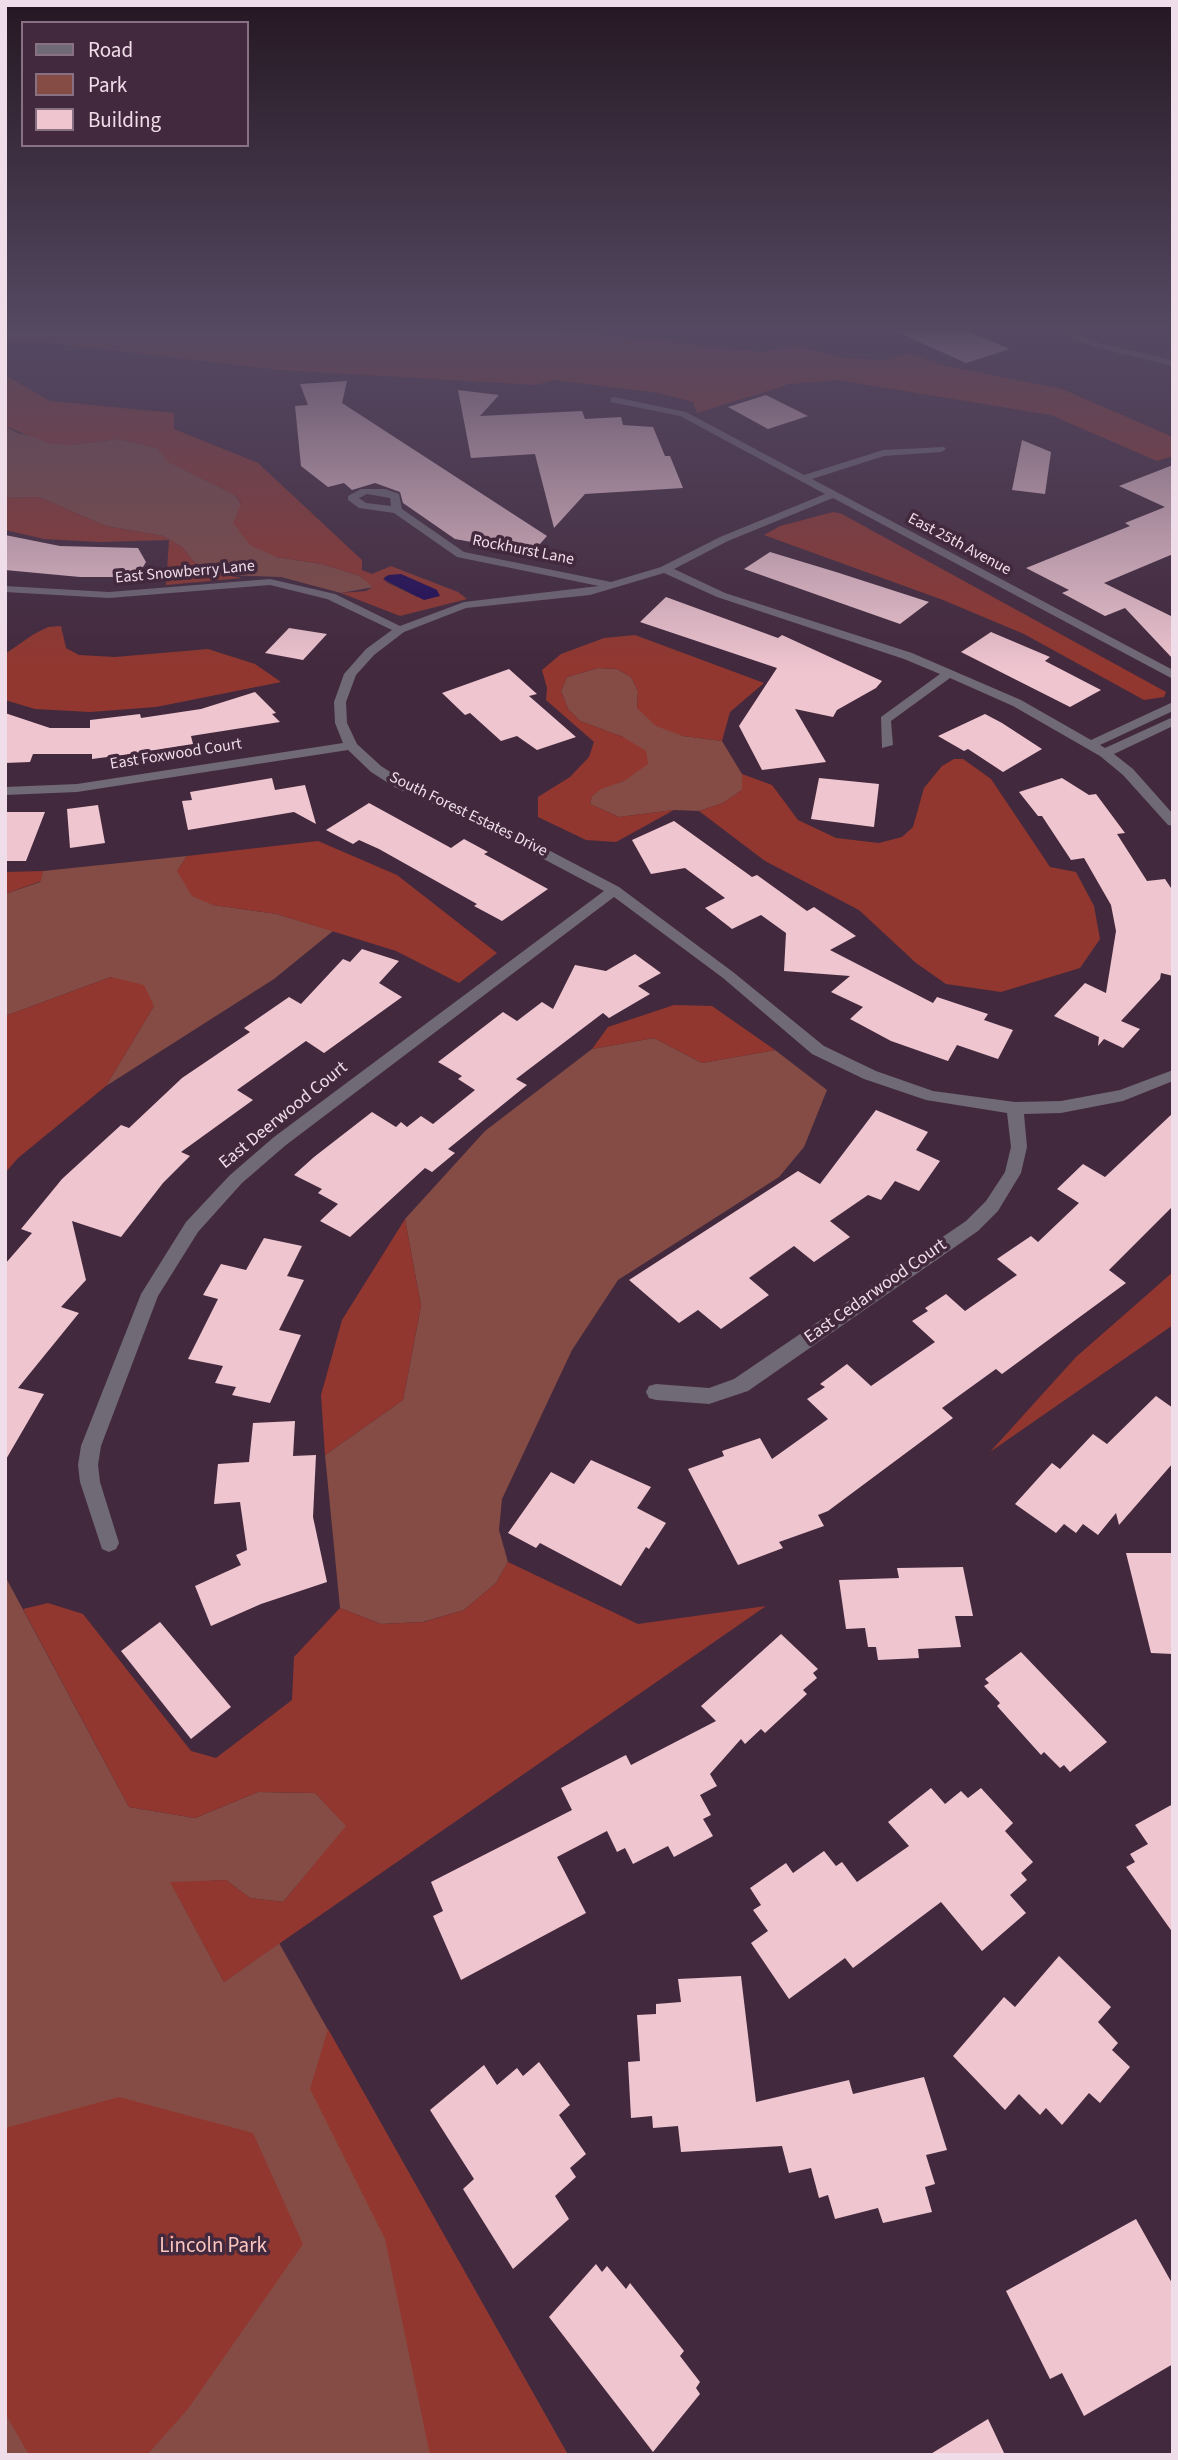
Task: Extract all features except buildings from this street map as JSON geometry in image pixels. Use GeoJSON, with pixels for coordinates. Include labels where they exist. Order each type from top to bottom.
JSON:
{"type":"FeatureCollection","features":[{"type":"Feature","properties":{"kind":"street","name":"East 25th Avenue"},"geometry":{"type":"LineString","coordinates":[[733,442],[1173,675]]}},
{"type":"Feature","properties":{"kind":"street"},"geometry":{"type":"LineString","coordinates":[[801,479],[883,453],[941,449]]}},
{"type":"Feature","properties":{"kind":"street"},"geometry":{"type":"LineString","coordinates":[[351,746],[341,723],[340,702],[350,674],[370,652],[400,630],[464,604],[590,592],[614,586],[665,569],[724,539],[832,495]]}},
{"type":"Feature","properties":{"kind":"street","name":"Rockhurst Lane"},"geometry":{"type":"LineString","coordinates":[[397,510],[461,555],[614,586]]}},
{"type":"Feature","properties":{"kind":"street"},"geometry":{"type":"LineString","coordinates":[[665,569],[721,595],[842,632],[949,673],[1017,703],[1105,752],[1128,772],[1173,822]]}},
{"type":"Feature","properties":{"kind":"street","name":"East Snowberry Lane"},"geometry":{"type":"LineString","coordinates":[[5,589],[109,595],[270,582],[331,596],[400,630]]}},
{"type":"Feature","properties":{"kind":"street"},"geometry":{"type":"LineString","coordinates":[[887,745],[885,720],[949,673]]}},
{"type":"Feature","properties":{"kind":"street"},"geometry":{"type":"LineString","coordinates":[[1092,744],[1173,706]]}},
{"type":"Feature","properties":{"kind":"street"},"geometry":{"type":"LineString","coordinates":[[1105,752],[1173,721]]}},
{"type":"Feature","properties":{"kind":"street","name":"East Foxwood Court"},"geometry":{"type":"LineString","coordinates":[[5,791],[77,788],[351,746]]}},
{"type":"Feature","properties":{"kind":"street","name":"South Forest Estates Drive"},"geometry":{"type":"LineString","coordinates":[[351,746],[376,769],[401,785],[471,815],[614,890],[728,975],[818,1050],[870,1075],[932,1096],[1015,1108],[1061,1107],[1123,1095],[1173,1075]]}},
{"type":"Feature","properties":{"kind":"street","name":"East Deerwood Court"},"geometry":{"type":"LineString","coordinates":[[109,1543],[90,1482],[88,1465],[91,1446],[150,1294],[192,1227],[236,1179],[280,1141],[614,890]]}},
{"type":"Feature","properties":{"kind":"street","name":"East Cedarwood Court"},"geometry":{"type":"LineString","coordinates":[[656,1392],[709,1396],[741,1385],[972,1226],[992,1206],[1013,1173],[1019,1147],[1015,1108]]}},
{"type":"Feature","properties":{"kind":"green space"},"geometry":{"type":"Polygon","coordinates":[[[5,442],[57,442],[72,445],[130,442],[157,448],[169,462],[235,495],[276,557],[322,564],[360,576],[374,587],[341,593],[281,577],[225,575],[195,563],[182,547],[163,536],[106,526],[39,497],[5,498],[5,442]]]}},
{"type":"Feature","properties":{"kind":"green space"},"geometry":{"type":"Polygon","coordinates":[[[45,442],[97,442],[72,445],[45,442]]]}},
{"type":"Feature","properties":{"kind":"green space"},"geometry":{"type":"Polygon","coordinates":[[[130,442],[206,442],[258,463],[362,560],[362,570],[372,574],[391,566],[458,592],[467,599],[400,616],[341,593],[366,591],[373,587],[360,576],[322,564],[276,557],[250,545],[233,523],[241,503],[235,495],[168,462],[157,448],[130,442]],[[401,575],[384,577],[386,582],[417,597],[437,590],[401,575]]]}},
{"type":"Feature","properties":{"kind":"green space"},"geometry":{"type":"Polygon","coordinates":[[[1113,442],[1173,442],[1173,456],[1157,461],[1113,442]]]}},
{"type":"Feature","properties":{"kind":"green space"},"geometry":{"type":"Polygon","coordinates":[[[39,497],[106,526],[163,536],[182,547],[195,563],[225,575],[242,578],[166,585],[169,540],[100,542],[44,539],[5,530],[5,498],[39,497]]]}},
{"type":"Feature","properties":{"kind":"green space"},"geometry":{"type":"Polygon","coordinates":[[[833,512],[842,514],[1166,692],[1164,697],[1144,700],[1024,634],[943,600],[764,535],[780,526],[833,512]]]}},
{"type":"Feature","properties":{"kind":"green space"},"geometry":{"type":"Polygon","coordinates":[[[61,626],[66,648],[79,655],[115,657],[208,649],[255,664],[281,682],[156,707],[90,712],[35,709],[5,700],[5,654],[48,627],[61,626]]]}},
{"type":"Feature","properties":{"kind":"green space"},"geometry":{"type":"Polygon","coordinates":[[[635,635],[764,683],[730,712],[722,741],[683,736],[656,726],[637,708],[638,691],[631,677],[617,669],[598,668],[567,677],[561,691],[568,709],[580,721],[623,737],[646,751],[648,764],[624,781],[601,789],[592,796],[590,804],[619,817],[674,810],[616,842],[586,840],[538,817],[538,797],[570,777],[589,757],[594,742],[546,700],[547,688],[542,670],[561,654],[604,638],[635,635]]]}},
{"type":"Feature","properties":{"kind":"green space"},"geometry":{"type":"Polygon","coordinates":[[[598,668],[617,669],[631,677],[638,691],[637,708],[683,736],[722,741],[742,774],[742,790],[723,803],[699,811],[674,810],[619,817],[590,804],[592,796],[601,788],[624,781],[623,737],[580,721],[568,709],[561,691],[567,677],[598,668]]]}},
{"type":"Feature","properties":{"kind":"green space"},"geometry":{"type":"Polygon","coordinates":[[[954,759],[963,759],[991,779],[1050,867],[1076,872],[1094,906],[1100,939],[1080,968],[1001,992],[946,984],[916,963],[859,910],[765,861],[699,811],[723,803],[742,790],[742,774],[772,785],[798,820],[836,838],[879,843],[902,837],[913,827],[924,788],[942,766],[954,759]]]}},
{"type":"Feature","properties":{"kind":"green space"},"geometry":{"type":"Polygon","coordinates":[[[318,841],[397,875],[497,953],[459,983],[396,951],[277,914],[213,905],[192,896],[177,871],[187,856],[318,841]]]}},
{"type":"Feature","properties":{"kind":"green space"},"geometry":{"type":"Polygon","coordinates":[[[187,856],[177,871],[213,905],[277,914],[333,931],[274,979],[106,1086],[154,1006],[111,977],[5,1016],[5,894],[40,882],[43,871],[187,856]]]}},
{"type":"Feature","properties":{"kind":"green space"},"geometry":{"type":"Polygon","coordinates":[[[43,871],[41,881],[5,894],[5,872],[43,871]]]}},
{"type":"Feature","properties":{"kind":"green space"},"geometry":{"type":"Polygon","coordinates":[[[111,977],[144,985],[154,1006],[106,1086],[18,1158],[5,1173],[5,1016],[111,977]]]}},
{"type":"Feature","properties":{"kind":"green space"},"geometry":{"type":"Polygon","coordinates":[[[674,1005],[712,1006],[775,1050],[702,1063],[654,1038],[592,1049],[608,1027],[674,1005]]]}},
{"type":"Feature","properties":{"kind":"green space"},"geometry":{"type":"Polygon","coordinates":[[[654,1038],[702,1063],[775,1050],[827,1090],[804,1147],[779,1177],[618,1280],[572,1350],[502,1499],[499,1530],[508,1562],[496,1583],[464,1610],[423,1622],[381,1624],[340,1608],[325,1455],[403,1400],[421,1306],[405,1219],[485,1131],[592,1049],[654,1038]]]}},
{"type":"Feature","properties":{"kind":"green space"},"geometry":{"type":"Polygon","coordinates":[[[405,1219],[421,1306],[403,1400],[325,1455],[321,1395],[342,1320],[405,1219]]]}},
{"type":"Feature","properties":{"kind":"green space"},"geometry":{"type":"Polygon","coordinates":[[[1173,1272],[1173,1325],[990,1452],[1076,1357],[1173,1272]]]}},
{"type":"Feature","properties":{"kind":"green space"},"geometry":{"type":"Polygon","coordinates":[[[508,1562],[638,1624],[766,1606],[224,1982],[170,1882],[226,1880],[250,1898],[283,1902],[346,1826],[315,1793],[258,1792],[195,1818],[129,1807],[23,1609],[48,1603],[83,1614],[191,1751],[216,1758],[292,1700],[294,1657],[340,1608],[381,1624],[424,1622],[464,1610],[496,1583],[508,1562]]]}},
{"type":"Feature","properties":{"kind":"green space","name":"Lincoln Park"},"geometry":{"type":"Polygon","coordinates":[[[5,1576],[129,1807],[195,1818],[258,1792],[315,1793],[347,1826],[283,1902],[250,1898],[226,1880],[171,1883],[224,1982],[279,1943],[568,2455],[5,2455],[5,1576]]]}},
{"type":"Feature","properties":{"kind":"green space"},"geometry":{"type":"Polygon","coordinates":[[[328,2029],[568,2455],[430,2455],[385,2239],[310,2089],[328,2029]]]}},
{"type":"Feature","properties":{"kind":"green space"},"geometry":{"type":"Polygon","coordinates":[[[119,2097],[253,2133],[303,2244],[188,2409],[147,2455],[29,2455],[5,2413],[5,2128],[119,2097]]]}},
{"type":"Feature","properties":{"kind":"shaded area"},"geometry":{"type":"Polygon","coordinates":[[[401,574],[437,590],[440,596],[424,600],[383,579],[389,575],[401,574]]]}}]}
